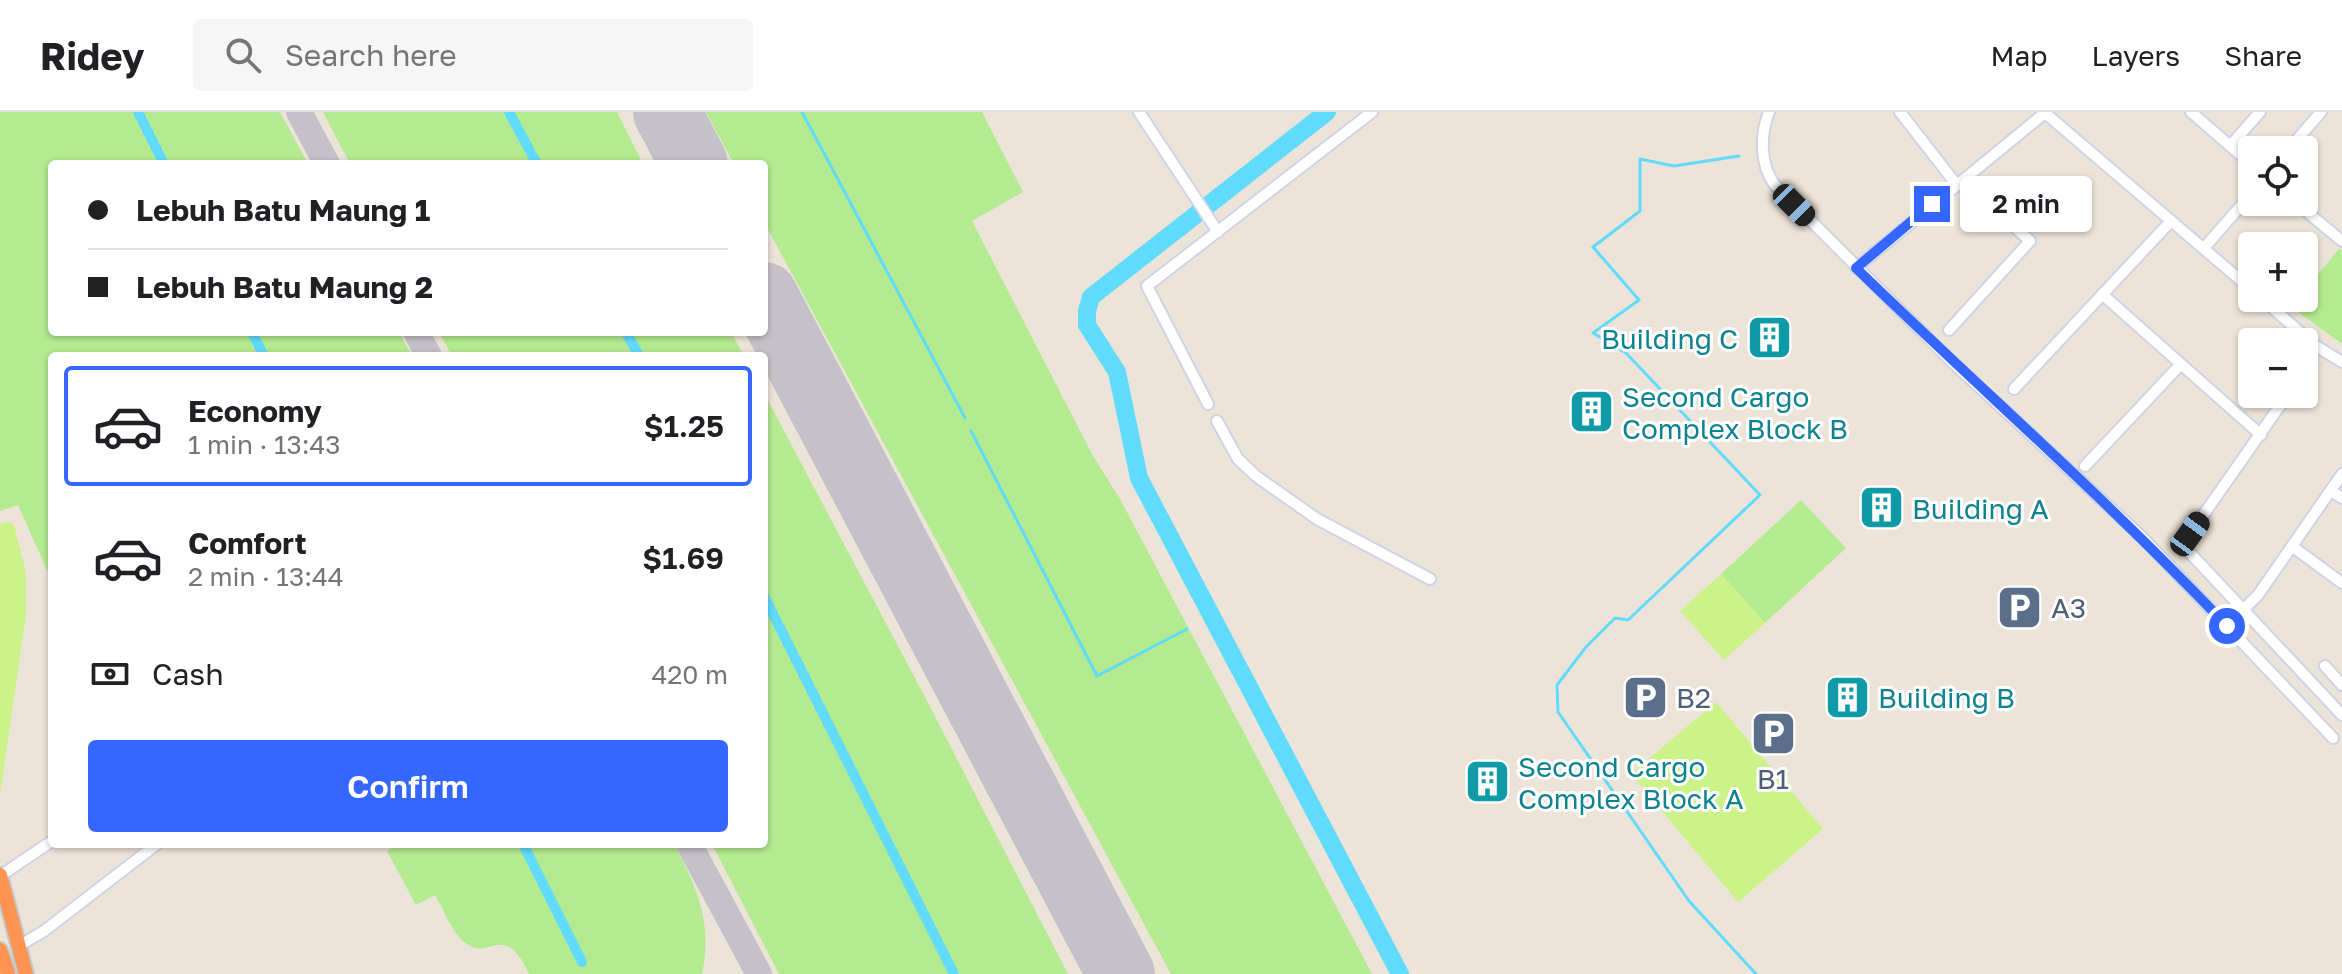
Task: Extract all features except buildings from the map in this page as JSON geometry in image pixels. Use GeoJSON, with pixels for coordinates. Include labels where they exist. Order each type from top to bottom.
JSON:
{"type":"FeatureCollection","features":[{"type":"Feature","properties":{"kind":"highway"},"geometry":{"type":"LineString","coordinates":[[0,875],[26,974]]}},
{"type":"Feature","properties":{"kind":"highway"},"geometry":{"type":"LineString","coordinates":[[15,927],[35,974]]}},
{"type":"Feature","properties":{"kind":"highway"},"geometry":{"type":"LineString","coordinates":[[0,951],[6,974]]}},
{"type":"Feature","properties":{"kind":"street"},"geometry":{"type":"LineString","coordinates":[[1139,112],[1217,230]]}},
{"type":"Feature","properties":{"kind":"street"},"geometry":{"type":"LineString","coordinates":[[1208,404],[1147,286],[1372,112]]}},
{"type":"Feature","properties":{"kind":"street"},"geometry":{"type":"LineString","coordinates":[[1769,112],[1763,148],[1767,174],[1856,268],[1951,361],[2143,538],[2333,738]]}},
{"type":"Feature","properties":{"kind":"street"},"geometry":{"type":"LineString","coordinates":[[1900,112],[1956,184],[1973,189],[2030,241],[1949,330]]}},
{"type":"Feature","properties":{"kind":"street"},"geometry":{"type":"LineString","coordinates":[[1856,268],[2046,112],[2238,278]]}},
{"type":"Feature","properties":{"kind":"street"},"geometry":{"type":"LineString","coordinates":[[2191,112],[2238,153]]}},
{"type":"Feature","properties":{"kind":"street"},"geometry":{"type":"LineString","coordinates":[[2230,146],[2260,112]]}},
{"type":"Feature","properties":{"kind":"street"},"geometry":{"type":"LineString","coordinates":[[2300,136],[2321,112]]}},
{"type":"Feature","properties":{"kind":"street"},"geometry":{"type":"LineString","coordinates":[[2204,248],[2238,209]]}},
{"type":"Feature","properties":{"kind":"street"},"geometry":{"type":"LineString","coordinates":[[2312,216],[2342,241]]}},
{"type":"Feature","properties":{"kind":"street"},"geometry":{"type":"LineString","coordinates":[[2014,389],[2171,221]]}},
{"type":"Feature","properties":{"kind":"street"},"geometry":{"type":"LineString","coordinates":[[2102,294],[2261,435]]}},
{"type":"Feature","properties":{"kind":"street"},"geometry":{"type":"LineString","coordinates":[[2277,312],[2295,328]]}},
{"type":"Feature","properties":{"kind":"street"},"geometry":{"type":"LineString","coordinates":[[2318,347],[2342,362]]}},
{"type":"Feature","properties":{"kind":"street"},"geometry":{"type":"LineString","coordinates":[[2085,466],[2181,364]]}},
{"type":"Feature","properties":{"kind":"street"},"geometry":{"type":"LineString","coordinates":[[2279,408],[2186,543],[2190,553],[2246,609],[2342,715]]}},
{"type":"Feature","properties":{"kind":"street"},"geometry":{"type":"LineString","coordinates":[[1217,421],[1238,459],[1256,476],[1317,519],[1430,579]]}},
{"type":"Feature","properties":{"kind":"street"},"geometry":{"type":"LineString","coordinates":[[2227,626],[2246,609],[2293,547],[2342,474]]}},
{"type":"Feature","properties":{"kind":"street"},"geometry":{"type":"LineString","coordinates":[[2331,491],[2342,498]]}},
{"type":"Feature","properties":{"kind":"street"},"geometry":{"type":"LineString","coordinates":[[2293,547],[2342,583]]}},
{"type":"Feature","properties":{"kind":"street"},"geometry":{"type":"LineString","coordinates":[[2325,666],[2342,685]]}},
{"type":"Feature","properties":{"kind":"street"},"geometry":{"type":"LineString","coordinates":[[0,875],[48,844]]}},
{"type":"Feature","properties":{"kind":"street"},"geometry":{"type":"LineString","coordinates":[[22,944],[44,931],[152,848]]}},
{"type":"Feature","properties":{"kind":"green space"},"geometry":{"type":"Polygon","coordinates":[[[0,112],[280,112],[306,160],[48,160],[48,336],[401,336],[410,352],[48,352],[48,572],[18,505],[0,511],[0,112]]]}},
{"type":"Feature","properties":{"kind":"green space"},"geometry":{"type":"Polygon","coordinates":[[[323,112],[617,112],[641,160],[348,160],[323,112]]]}},
{"type":"Feature","properties":{"kind":"green space"},"geometry":{"type":"Polygon","coordinates":[[[706,112],[982,112],[1023,192],[972,221],[1093,456],[1120,499],[1372,974],[1171,974],[768,229],[768,160],[732,160],[706,112]]]}},
{"type":"Feature","properties":{"kind":"green space"},"geometry":{"type":"Polygon","coordinates":[[[2339,249],[2342,251],[2342,344],[2298,312],[2318,312],[2318,274],[2339,249]]]}},
{"type":"Feature","properties":{"kind":"green space"},"geometry":{"type":"Polygon","coordinates":[[[441,336],[733,336],[742,352],[450,352],[441,336]]]}},
{"type":"Feature","properties":{"kind":"green space"},"geometry":{"type":"Polygon","coordinates":[[[768,401],[1068,974],[779,974],[714,848],[768,848],[768,401]]]}},
{"type":"Feature","properties":{"kind":"green space"},"geometry":{"type":"Polygon","coordinates":[[[1801,500],[1846,548],[1765,623],[1721,574],[1801,500]]]}},
{"type":"Feature","properties":{"kind":"green space"},"geometry":{"type":"Polygon","coordinates":[[[7,522],[14,525],[26,572],[26,615],[0,795],[0,524],[7,522]]]}},
{"type":"Feature","properties":{"kind":"green space"},"geometry":{"type":"Polygon","coordinates":[[[1721,574],[1765,623],[1724,660],[1680,611],[1721,574]]]}},
{"type":"Feature","properties":{"kind":"green space"},"geometry":{"type":"Polygon","coordinates":[[[1716,702],[1823,829],[1738,902],[1631,774],[1716,702]]]}},
{"type":"Feature","properties":{"kind":"green space"},"geometry":{"type":"Polygon","coordinates":[[[393,848],[676,848],[701,906],[706,939],[702,974],[529,974],[512,949],[504,945],[475,948],[462,940],[435,895],[416,905],[387,851],[393,848]]]}},
{"type":"Feature","properties":{"kind":"waterway"},"geometry":{"type":"LineString","coordinates":[[138,112],[162,160]]}},
{"type":"Feature","properties":{"kind":"waterway"},"geometry":{"type":"LineString","coordinates":[[509,112],[535,160]]}},
{"type":"Feature","properties":{"kind":"waterway"},"geometry":{"type":"LineString","coordinates":[[802,112],[965,418]]}},
{"type":"Feature","properties":{"kind":"waterway"},"geometry":{"type":"LineString","coordinates":[[1327,112],[1091,297],[1087,325],[1117,372],[1139,478],[1400,974]]}},
{"type":"Feature","properties":{"kind":"waterway"},"geometry":{"type":"LineString","coordinates":[[1739,156],[1674,166],[1640,159],[1640,211],[1593,247],[1639,300],[1593,333],[1626,353],[1760,495],[1628,620],[1615,618],[1586,647],[1557,685],[1558,712],[1689,901],[1756,974]]}},
{"type":"Feature","properties":{"kind":"waterway"},"geometry":{"type":"LineString","coordinates":[[254,336],[262,352]]}},
{"type":"Feature","properties":{"kind":"waterway"},"geometry":{"type":"LineString","coordinates":[[628,336],[637,352]]}},
{"type":"Feature","properties":{"kind":"waterway"},"geometry":{"type":"LineString","coordinates":[[971,431],[1097,676],[1187,629]]}},
{"type":"Feature","properties":{"kind":"waterway"},"geometry":{"type":"LineString","coordinates":[[768,604],[954,974]]}},
{"type":"Feature","properties":{"kind":"waterway"},"geometry":{"type":"LineString","coordinates":[[525,848],[582,962]]}},
{"type":"Feature","properties":{"kind":"taxiway"},"geometry":{"type":"LineString","coordinates":[[299,112],[325,160]]}},
{"type":"Feature","properties":{"kind":"taxiway"},"geometry":{"type":"LineString","coordinates":[[418,336],[427,352]]}},
{"type":"Feature","properties":{"kind":"taxiway"},"geometry":{"type":"LineString","coordinates":[[691,848],[759,974]]}},
{"type":"Feature","properties":{"kind":"runway"},"geometry":{"type":"LineString","coordinates":[[667,112],[692,160]]}},
{"type":"Feature","properties":{"kind":"runway"},"geometry":{"type":"LineString","coordinates":[[768,304],[1121,974]]}},
{"type":"Feature","properties":{"kind":"place","name":"Building C"},"geometry":{"type":"Point","coordinates":[1769,338]}},
{"type":"Feature","properties":{"kind":"place","name":"Second Cargo Complex Block B"},"geometry":{"type":"Point","coordinates":[1591,412]}},
{"type":"Feature","properties":{"kind":"place","name":"Building A"},"geometry":{"type":"Point","coordinates":[1881,508]}},
{"type":"Feature","properties":{"kind":"place","name":"A3"},"geometry":{"type":"Point","coordinates":[2020,607]}},
{"type":"Feature","properties":{"kind":"place","name":"B2"},"geometry":{"type":"Point","coordinates":[1645,697]}},
{"type":"Feature","properties":{"kind":"place","name":"Building B"},"geometry":{"type":"Point","coordinates":[1847,697]}},
{"type":"Feature","properties":{"kind":"place","name":"B1"},"geometry":{"type":"Point","coordinates":[1773,734]}},
{"type":"Feature","properties":{"kind":"place","name":"Second Cargo Complex Block A"},"geometry":{"type":"Point","coordinates":[1487,782]}},
{"type":"Feature","properties":{"kind":"route"},"geometry":{"type":"LineString","coordinates":[[1932,204],[1856,268],[1951,361],[2143,538],[2227,626]]}}]}
